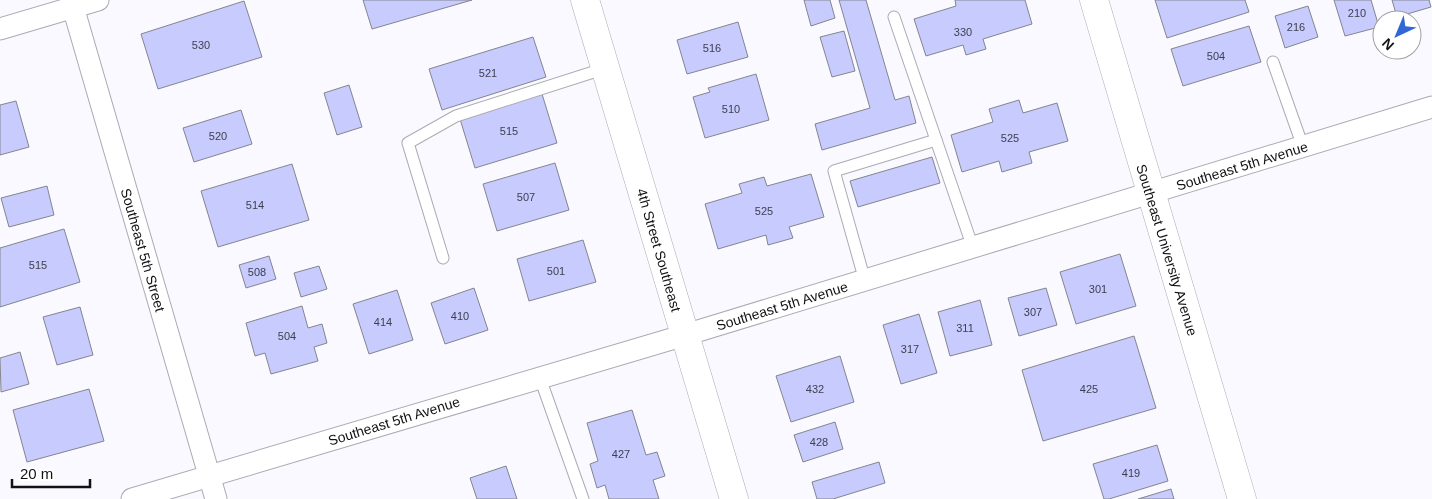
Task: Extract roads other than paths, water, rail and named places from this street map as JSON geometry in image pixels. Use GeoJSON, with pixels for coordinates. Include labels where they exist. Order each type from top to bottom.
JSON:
{"type":"FeatureCollection","features":[{"type":"Feature","properties":{"kind":"main road","name":"4th Street Southeast"},"geometry":{"type":"LineString","coordinates":[[585,0],[733,498]]}},
{"type":"Feature","properties":{"kind":"main road","name":"Southeast University Avenue"},"geometry":{"type":"LineString","coordinates":[[1094,0],[1242,499]]}},
{"type":"Feature","properties":{"kind":"street"},"geometry":{"type":"LineString","coordinates":[[0,30],[72,4],[98,0]]}},
{"type":"Feature","properties":{"kind":"street","name":"Southeast 5th Street"},"geometry":{"type":"LineString","coordinates":[[72,4],[216,499]]}},
{"type":"Feature","properties":{"kind":"street","name":"Southeast 5th Avenue"},"geometry":{"type":"LineString","coordinates":[[132,499],[685,335],[1432,107]]}},
{"type":"Feature","properties":{"kind":"lane"},"geometry":{"type":"LineString","coordinates":[[894,17],[973,248]]}},
{"type":"Feature","properties":{"kind":"lane"},"geometry":{"type":"LineString","coordinates":[[1273,62],[1303,147]]}},
{"type":"Feature","properties":{"kind":"lane"},"geometry":{"type":"LineString","coordinates":[[443,258],[408,143],[456,116],[606,68]]}},
{"type":"Feature","properties":{"kind":"lane"},"geometry":{"type":"LineString","coordinates":[[864,281],[834,171],[936,140]]}},
{"type":"Feature","properties":{"kind":"lane"},"geometry":{"type":"LineString","coordinates":[[540,378],[583,499]]}}]}
